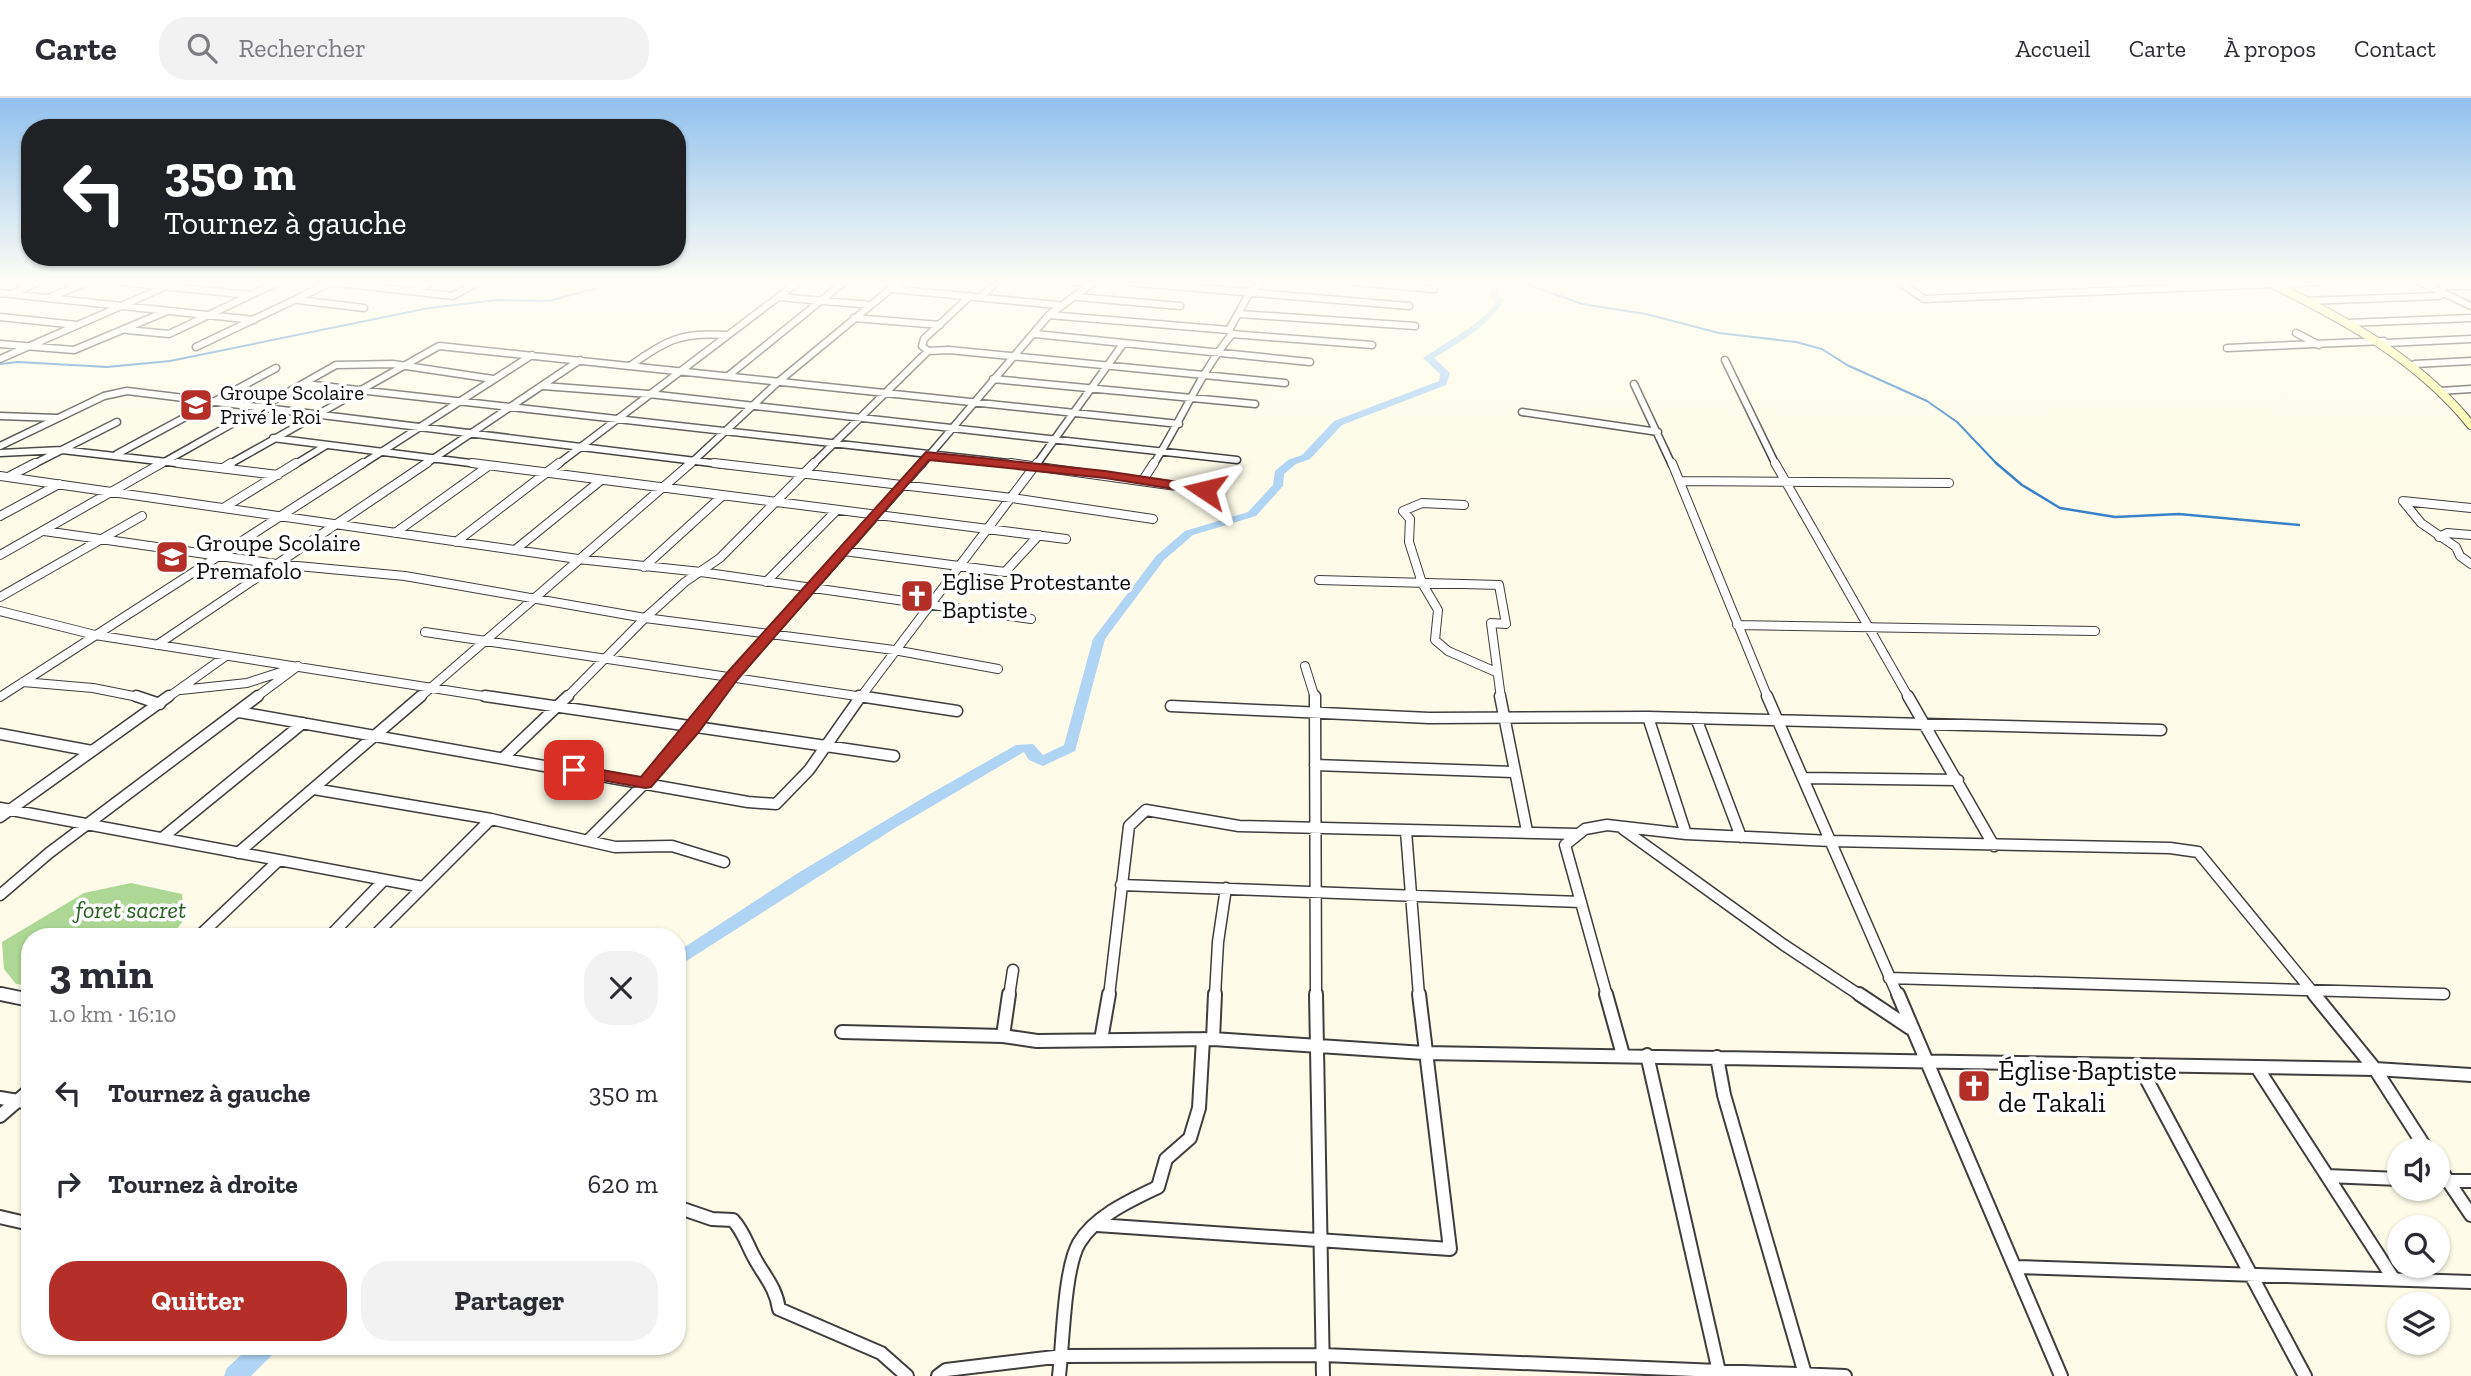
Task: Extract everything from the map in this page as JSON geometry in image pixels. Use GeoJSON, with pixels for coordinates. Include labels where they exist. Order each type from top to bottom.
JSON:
{"type":"FeatureCollection","features":[{"type":"Feature","properties":{"kind":"street"},"geometry":{"type":"LineString","coordinates":[[0,359],[40,342]]}},
{"type":"Feature","properties":{"kind":"street"},"geometry":{"type":"LineString","coordinates":[[0,344],[75,350],[96,342]]}},
{"type":"Feature","properties":{"kind":"street"},"geometry":{"type":"LineString","coordinates":[[196,348],[209,342]]}},
{"type":"Feature","properties":{"kind":"street"},"geometry":{"type":"LineString","coordinates":[[630,366],[666,342]]}},
{"type":"Feature","properties":{"kind":"street"},"geometry":{"type":"LineString","coordinates":[[456,542],[717,342]]}},
{"type":"Feature","properties":{"kind":"street"},"geometry":{"type":"LineString","coordinates":[[728,376],[772,342]]}},
{"type":"Feature","properties":{"kind":"street"},"geometry":{"type":"LineString","coordinates":[[238,853],[662,489],[778,382],[798,369],[828,342]]}},
{"type":"Feature","properties":{"kind":"street"},"geometry":{"type":"LineString","coordinates":[[921,342],[928,351]]}},
{"type":"Feature","properties":{"kind":"street"},"geometry":{"type":"LineString","coordinates":[[589,839],[645,783],[692,729],[731,677],[904,486],[973,401],[1028,342]]}},
{"type":"Feature","properties":{"kind":"street"},"geometry":{"type":"LineString","coordinates":[[1102,342],[1310,362]]}},
{"type":"Feature","properties":{"kind":"street"},"geometry":{"type":"LineString","coordinates":[[1143,481],[1158,452],[1179,424],[1189,398],[1224,342]]}},
{"type":"Feature","properties":{"kind":"street"},"geometry":{"type":"LineString","coordinates":[[1335,342],[1372,345]]}},
{"type":"Feature","properties":{"kind":"street"},"geometry":{"type":"LineString","coordinates":[[2312,342],[2320,346]]}},
{"type":"Feature","properties":{"kind":"street"},"geometry":{"type":"LineString","coordinates":[[2385,342],[2415,364],[2468,416],[2471,425]]}},
{"type":"Feature","properties":{"kind":"street"},"geometry":{"type":"LineString","coordinates":[[2227,348],[2395,342]]}},
{"type":"Feature","properties":{"kind":"street"},"geometry":{"type":"LineString","coordinates":[[239,712],[748,802],[776,804],[809,770],[894,650],[990,528],[1071,412],[1123,344]]}},
{"type":"Feature","properties":{"kind":"street"},"geometry":{"type":"LineString","coordinates":[[223,468],[358,389],[439,346],[1179,424]]}},
{"type":"Feature","properties":{"kind":"street"},"geometry":{"type":"LineString","coordinates":[[503,758],[607,659],[645,618],[685,582],[701,572],[777,503],[803,473],[838,443],[882,393],[928,351],[1016,356],[1285,383]]}},
{"type":"Feature","properties":{"kind":"street"},"geometry":{"type":"LineString","coordinates":[[0,697],[532,355]]}},
{"type":"Feature","properties":{"kind":"street"},"geometry":{"type":"LineString","coordinates":[[157,645],[580,360]]}},
{"type":"Feature","properties":{"kind":"street"},"geometry":{"type":"LineString","coordinates":[[1726,360],[1784,481],[1866,628],[1926,724],[1994,846]]}},
{"type":"Feature","properties":{"kind":"street"},"geometry":{"type":"LineString","coordinates":[[2415,364],[2471,361]]}},
{"type":"Feature","properties":{"kind":"street"},"geometry":{"type":"LineString","coordinates":[[0,555],[336,365],[348,363],[400,367],[493,379]]}},
{"type":"Feature","properties":{"kind":"street"},"geometry":{"type":"LineString","coordinates":[[115,455],[276,368]]}},
{"type":"Feature","properties":{"kind":"street"},"geometry":{"type":"LineString","coordinates":[[993,379],[1255,404]]}},
{"type":"Feature","properties":{"kind":"street"},"geometry":{"type":"LineString","coordinates":[[305,384],[838,443],[1205,490]]}},
{"type":"Feature","properties":{"kind":"street"},"geometry":{"type":"LineString","coordinates":[[1634,384],[1658,432],[1776,720],[1805,778],[1889,978],[2017,1267],[2061,1376]]}},
{"type":"Feature","properties":{"kind":"street"},"geometry":{"type":"LineString","coordinates":[[543,386],[649,394],[1237,460]]}},
{"type":"Feature","properties":{"kind":"street"},"geometry":{"type":"LineString","coordinates":[[2440,391],[2471,389]]}},
{"type":"Feature","properties":{"kind":"street"},"geometry":{"type":"LineString","coordinates":[[0,446],[104,396],[127,391],[1012,498],[1153,519]]}},
{"type":"Feature","properties":{"kind":"street"},"geometry":{"type":"LineString","coordinates":[[1522,412],[1658,432]]}},
{"type":"Feature","properties":{"kind":"street"},"geometry":{"type":"LineString","coordinates":[[0,416],[58,418]]}},
{"type":"Feature","properties":{"kind":"street"},"geometry":{"type":"LineString","coordinates":[[4,476],[117,422]]}},
{"type":"Feature","properties":{"kind":"street"},"geometry":{"type":"LineString","coordinates":[[273,438],[379,454],[1066,539]]}},
{"type":"Feature","properties":{"kind":"street"},"geometry":{"type":"LineString","coordinates":[[225,507],[326,446]]}},
{"type":"Feature","properties":{"kind":"street"},"geometry":{"type":"LineString","coordinates":[[0,453],[62,450],[278,475]]}},
{"type":"Feature","properties":{"kind":"street"},"geometry":{"type":"LineString","coordinates":[[395,533],[487,467]]}},
{"type":"Feature","properties":{"kind":"street"},"geometry":{"type":"LineString","coordinates":[[4,476],[578,559],[701,572],[928,607],[1031,619]]}},
{"type":"Feature","properties":{"kind":"street"},"geometry":{"type":"LineString","coordinates":[[515,550],[600,481]]}},
{"type":"Feature","properties":{"kind":"street"},"geometry":{"type":"LineString","coordinates":[[1679,481],[1949,484]]}},
{"type":"Feature","properties":{"kind":"street"},"geometry":{"type":"LineString","coordinates":[[0,516],[59,484]]}},
{"type":"Feature","properties":{"kind":"street"},"geometry":{"type":"LineString","coordinates":[[644,567],[721,497]]}},
{"type":"Feature","properties":{"kind":"street"},"geometry":{"type":"LineString","coordinates":[[2471,508],[2403,501],[2421,523],[2456,547],[2460,556],[2471,565]]}},
{"type":"Feature","properties":{"kind":"street"},"geometry":{"type":"LineString","coordinates":[[1464,505],[1422,503],[1403,511],[1410,519],[1408,537],[1422,583],[1438,610],[1433,634],[1439,645],[1496,672]]}},
{"type":"Feature","properties":{"kind":"street"},"geometry":{"type":"LineString","coordinates":[[766,582],[836,511]]}},
{"type":"Feature","properties":{"kind":"street"},"geometry":{"type":"LineString","coordinates":[[0,597],[142,516]]}},
{"type":"Feature","properties":{"kind":"street"},"geometry":{"type":"LineString","coordinates":[[44,531],[218,557],[405,576],[645,618],[894,650],[998,669]]}},
{"type":"Feature","properties":{"kind":"street"},"geometry":{"type":"LineString","coordinates":[[2439,537],[2446,533],[2471,535]]}},
{"type":"Feature","properties":{"kind":"street"},"geometry":{"type":"LineString","coordinates":[[844,551],[1004,572],[1038,536]]}},
{"type":"Feature","properties":{"kind":"street"},"geometry":{"type":"LineString","coordinates":[[1319,580],[1499,585],[1506,624],[1491,623],[1496,672],[1506,717],[1513,772],[1527,831]]}},
{"type":"Feature","properties":{"kind":"street"},"geometry":{"type":"LineString","coordinates":[[0,611],[95,635],[823,749],[894,756]]}},
{"type":"Feature","properties":{"kind":"street"},"geometry":{"type":"LineString","coordinates":[[1737,625],[2095,631]]}},
{"type":"Feature","properties":{"kind":"street"},"geometry":{"type":"LineString","coordinates":[[425,632],[487,639],[957,711]]}},
{"type":"Feature","properties":{"kind":"street"},"geometry":{"type":"LineString","coordinates":[[0,817],[5,809],[226,656]]}},
{"type":"Feature","properties":{"kind":"street"},"geometry":{"type":"LineString","coordinates":[[178,690],[247,683],[298,666]]}},
{"type":"Feature","properties":{"kind":"street"},"geometry":{"type":"LineString","coordinates":[[0,895],[298,666]]}},
{"type":"Feature","properties":{"kind":"street"},"geometry":{"type":"LineString","coordinates":[[1304,666],[1315,697],[1316,1045],[1323,1376]]}},
{"type":"Feature","properties":{"kind":"street"},"geometry":{"type":"LineString","coordinates":[[23,682],[94,686],[131,693],[160,704]]}},
{"type":"Feature","properties":{"kind":"street"},"geometry":{"type":"LineString","coordinates":[[1171,706],[1429,718],[1648,717],[2161,730]]}},
{"type":"Feature","properties":{"kind":"street"},"geometry":{"type":"LineString","coordinates":[[1648,717],[1686,834]]}},
{"type":"Feature","properties":{"kind":"street"},"geometry":{"type":"LineString","coordinates":[[1696,718],[1741,837]]}},
{"type":"Feature","properties":{"kind":"street"},"geometry":{"type":"LineString","coordinates":[[162,838],[303,723]]}},
{"type":"Feature","properties":{"kind":"street"},"geometry":{"type":"LineString","coordinates":[[0,734],[92,751]]}},
{"type":"Feature","properties":{"kind":"street"},"geometry":{"type":"LineString","coordinates":[[1315,765],[1513,772]]}},
{"type":"Feature","properties":{"kind":"street"},"geometry":{"type":"LineString","coordinates":[[1805,778],[1958,780]]}},
{"type":"Feature","properties":{"kind":"street"},"geometry":{"type":"LineString","coordinates":[[314,789],[491,819],[615,847],[673,846],[724,862]]}},
{"type":"Feature","properties":{"kind":"street"},"geometry":{"type":"LineString","coordinates":[[5,809],[423,887]]}},
{"type":"Feature","properties":{"kind":"street"},"geometry":{"type":"LineString","coordinates":[[1101,1040],[1105,1030],[1129,827],[1146,810],[1239,826],[1577,834]]}},
{"type":"Feature","properties":{"kind":"street"},"geometry":{"type":"LineString","coordinates":[[382,928],[491,819]]}},
{"type":"Feature","properties":{"kind":"street"},"geometry":{"type":"LineString","coordinates":[[1619,826],[1784,945],[1912,1029]]}},
{"type":"Feature","properties":{"kind":"street"},"geometry":{"type":"LineString","coordinates":[[1623,1055],[1565,845],[1577,834],[1596,827],[1619,826],[1686,834],[1830,841],[2170,848],[2198,852],[2375,1069],[2419,1138]]}},
{"type":"Feature","properties":{"kind":"street"},"geometry":{"type":"LineString","coordinates":[[1097,1226],[1450,1249],[1424,1053],[1409,894],[1406,831]]}},
{"type":"Feature","properties":{"kind":"street"},"geometry":{"type":"LineString","coordinates":[[209,928],[279,860]]}},
{"type":"Feature","properties":{"kind":"street"},"geometry":{"type":"LineString","coordinates":[[338,928],[384,880]]}},
{"type":"Feature","properties":{"kind":"street"},"geometry":{"type":"LineString","coordinates":[[1121,885],[1317,890],[1581,902]]}},
{"type":"Feature","properties":{"kind":"street"},"geometry":{"type":"LineString","coordinates":[[1059,1376],[1078,1244],[1097,1226],[1138,1196],[1158,1187],[1166,1159],[1189,1138],[1199,1108],[1226,888]]}},
{"type":"Feature","properties":{"kind":"street"},"geometry":{"type":"LineString","coordinates":[[1003,1036],[1013,970]]}},
{"type":"Feature","properties":{"kind":"street"},"geometry":{"type":"LineString","coordinates":[[1889,978],[2444,994]]}},
{"type":"Feature","properties":{"kind":"street"},"geometry":{"type":"LineString","coordinates":[[0,994],[21,998]]}},
{"type":"Feature","properties":{"kind":"street"},"geometry":{"type":"LineString","coordinates":[[842,1032],[1003,1036],[1037,1041],[1208,1039],[1424,1053],[2375,1069],[2471,1075]]}},
{"type":"Feature","properties":{"kind":"street"},"geometry":{"type":"LineString","coordinates":[[1647,1055],[1720,1375]]}},
{"type":"Feature","properties":{"kind":"street"},"geometry":{"type":"LineString","coordinates":[[1717,1057],[1724,1095],[1805,1374]]}},
{"type":"Feature","properties":{"kind":"street"},"geometry":{"type":"LineString","coordinates":[[2140,1067],[2305,1376]]}},
{"type":"Feature","properties":{"kind":"street"},"geometry":{"type":"LineString","coordinates":[[2258,1069],[2387,1269]]}},
{"type":"Feature","properties":{"kind":"street"},"geometry":{"type":"LineString","coordinates":[[0,1098],[21,1102]]}},
{"type":"Feature","properties":{"kind":"street"},"geometry":{"type":"LineString","coordinates":[[0,1116],[21,1104]]}},
{"type":"Feature","properties":{"kind":"street"},"geometry":{"type":"LineString","coordinates":[[2327,1176],[2387,1178]]}},
{"type":"Feature","properties":{"kind":"street"},"geometry":{"type":"LineString","coordinates":[[2450,1181],[2471,1181]]}},
{"type":"Feature","properties":{"kind":"street"},"geometry":{"type":"LineString","coordinates":[[2450,1190],[2471,1215]]}},
{"type":"Feature","properties":{"kind":"street"},"geometry":{"type":"LineString","coordinates":[[686,1210],[712,1219],[733,1220],[748,1235],[755,1258],[770,1277],[779,1309],[796,1320],[852,1340],[897,1362],[907,1376]]}},
{"type":"Feature","properties":{"kind":"street"},"geometry":{"type":"LineString","coordinates":[[0,1217],[21,1222]]}},
{"type":"Feature","properties":{"kind":"street"},"geometry":{"type":"LineString","coordinates":[[2017,1267],[2387,1278]]}},
{"type":"Feature","properties":{"kind":"street"},"geometry":{"type":"LineString","coordinates":[[2393,1278],[2471,1282]]}},
{"type":"Feature","properties":{"kind":"street"},"geometry":{"type":"LineString","coordinates":[[938,1376],[946,1370],[1063,1356],[1323,1355],[1720,1375],[1844,1376]]}},
{"type":"Feature","properties":{"kind":"green space","name":"foret sacret"},"geometry":{"type":"Polygon","coordinates":[[[131,883],[182,894],[184,920],[178,928],[25,928],[84,893],[131,883]]]}},
{"type":"Feature","properties":{"kind":"green space","name":"foret sacret"},"geometry":{"type":"Polygon","coordinates":[[[21,931],[21,985],[16,984],[4,969],[2,942],[21,931]]]}},
{"type":"Feature","properties":{"kind":"waterway"},"geometry":{"type":"LineString","coordinates":[[0,364],[18,362],[107,367],[170,361],[265,342]]}},
{"type":"Feature","properties":{"kind":"waterway"},"geometry":{"type":"LineString","coordinates":[[686,955],[846,850],[1021,748],[1028,747],[1034,757],[1043,761],[1070,748],[1099,639],[1160,558],[1189,533],[1252,514],[1278,486],[1279,473],[1292,462],[1306,457],[1338,423],[1443,383],[1445,373],[1428,358],[1454,342]]}},
{"type":"Feature","properties":{"kind":"waterway"},"geometry":{"type":"LineString","coordinates":[[1793,342],[1822,349],[1847,365],[1927,401],[1957,422],[1996,463]]}},
{"type":"Feature","properties":{"kind":"waterway"},"geometry":{"type":"LineString","coordinates":[[1996,463],[2022,485],[2060,508],[2115,517],[2179,514],[2299,525]]}},
{"type":"Feature","properties":{"kind":"waterway"},"geometry":{"type":"LineString","coordinates":[[235,1376],[257,1355]]}},
{"type":"Feature","properties":{"kind":"place","name":"Groupe Scolaire Privé le Roi"},"geometry":{"type":"Point","coordinates":[196,405]}},
{"type":"Feature","properties":{"kind":"place","name":"Groupe Scolaire Premafolo"},"geometry":{"type":"Point","coordinates":[172,557]}},
{"type":"Feature","properties":{"kind":"place","name":"Eglise Protestante Baptiste"},"geometry":{"type":"Point","coordinates":[917,596]}},
{"type":"Feature","properties":{"kind":"place","name":"Église Baptiste de Takali"},"geometry":{"type":"Point","coordinates":[1974,1086]}},
{"type":"Feature","properties":{"kind":"route"},"geometry":{"type":"LineString","coordinates":[[574,770],[645,783],[692,729],[731,677],[904,486],[926,456],[1105,474],[1205,490]]}}]}
